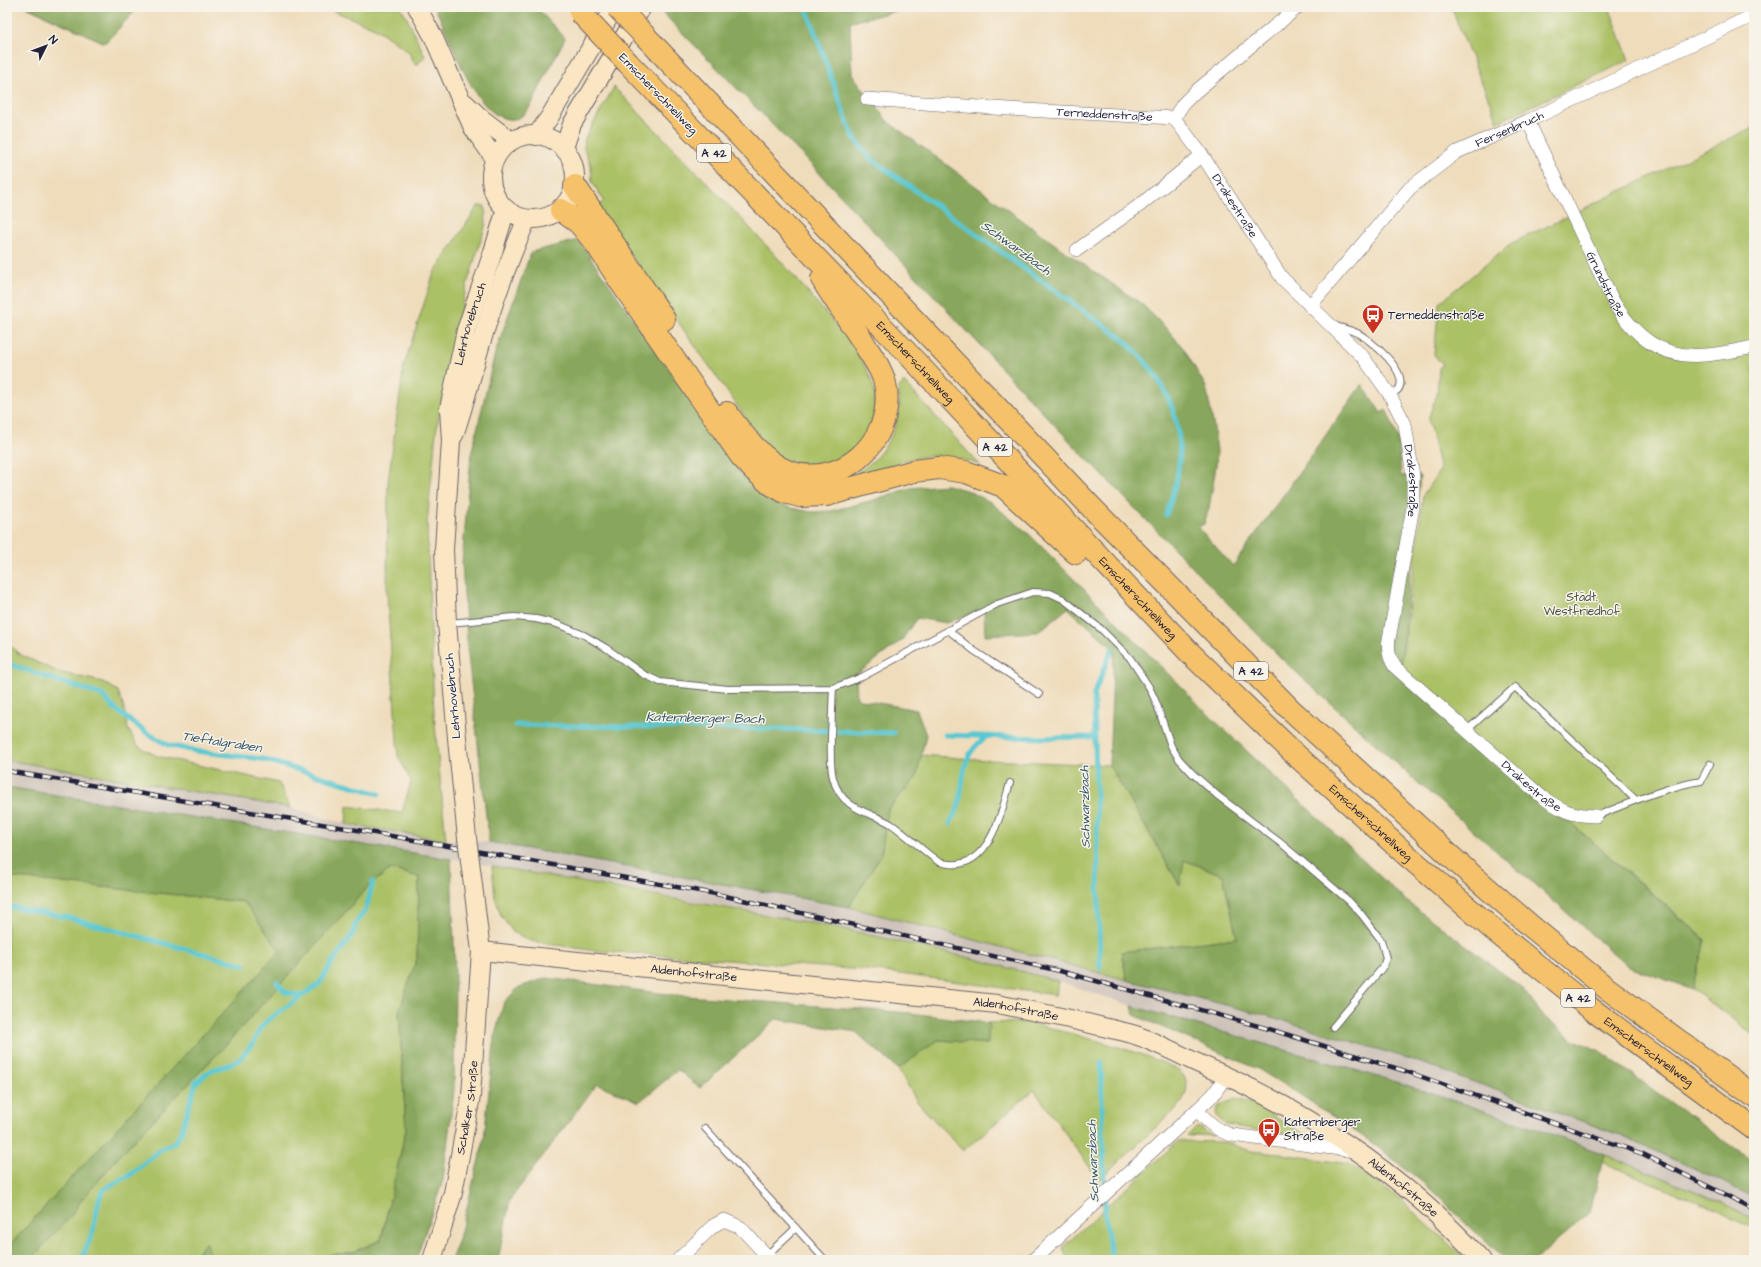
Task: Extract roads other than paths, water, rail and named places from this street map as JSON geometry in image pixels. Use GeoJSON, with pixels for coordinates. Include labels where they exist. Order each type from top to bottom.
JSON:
{"type":"FeatureCollection","features":[{"type":"Feature","properties":{"kind":"highway","name":"A 42"},"geometry":{"type":"LineString","coordinates":[[616,7],[1094,510],[1289,708],[1452,858],[1532,927],[1605,987],[1754,1096]]}},
{"type":"Feature","properties":{"kind":"highway","name":"Emscherschnellweg"},"geometry":{"type":"LineString","coordinates":[[578,10],[892,337],[1190,653],[1297,756],[1410,858],[1496,932],[1590,1008],[1754,1129]]}},
{"type":"Feature","properties":{"kind":"highway"},"geometry":{"type":"LineString","coordinates":[[575,186],[729,417],[770,463],[788,471],[809,476],[827,474],[841,470],[854,463],[866,452],[877,436],[884,420],[887,406],[886,388],[881,371],[800,242]]}},
{"type":"Feature","properties":{"kind":"highway"},"geometry":{"type":"LineString","coordinates":[[561,210],[579,223],[597,244],[622,284],[741,456],[769,483],[785,492],[800,496],[827,495],[914,471],[939,468],[966,472],[1003,486],[1062,539],[1144,622],[1190,653]]}},
{"type":"Feature","properties":{"kind":"street"},"geometry":{"type":"LineString","coordinates":[[417,7],[428,26],[473,128],[495,159]]}},
{"type":"Feature","properties":{"kind":"street"},"geometry":{"type":"LineString","coordinates":[[536,136],[549,118],[616,7]]}},
{"type":"Feature","properties":{"kind":"street"},"geometry":{"type":"LineString","coordinates":[[564,148],[568,131],[642,7]]}},
{"type":"Feature","properties":{"kind":"street"},"geometry":{"type":"LineString","coordinates":[[1174,118],[1183,104],[1195,92],[1298,7]]}},
{"type":"Feature","properties":{"kind":"street","name":"Fersenbruch"},"geometry":{"type":"LineString","coordinates":[[1310,306],[1410,188],[1457,152],[1528,121],[1754,15]]}},
{"type":"Feature","properties":{"kind":"street"},"geometry":{"type":"LineString","coordinates":[[459,96],[482,119],[511,141]]}},
{"type":"Feature","properties":{"kind":"street","name":"Terneddenstraße"},"geometry":{"type":"LineString","coordinates":[[867,99],[1008,109],[1174,118]]}},
{"type":"Feature","properties":{"kind":"street","name":"Drakestraße"},"geometry":{"type":"LineString","coordinates":[[1174,118],[1202,155],[1282,278],[1363,358],[1390,395],[1405,424],[1413,476],[1413,507],[1388,651],[1391,661],[1395,667],[1466,731],[1542,797],[1562,811],[1596,816]]}},
{"type":"Feature","properties":{"kind":"street","name":"Grundstraße"},"geometry":{"type":"LineString","coordinates":[[1528,121],[1613,301],[1624,319],[1640,336],[1652,344],[1666,350],[1688,356],[1706,355],[1754,347]]}},
{"type":"Feature","properties":{"kind":"street"},"geometry":{"type":"LineString","coordinates":[[536,136],[550,138],[564,148],[573,163],[576,175],[575,186],[570,199],[561,210],[539,220],[527,219],[506,209],[497,198],[492,186],[492,172],[495,159],[502,149],[511,141],[520,137],[536,136]]}},
{"type":"Feature","properties":{"kind":"street"},"geometry":{"type":"LineString","coordinates":[[1077,250],[1140,205],[1202,155]]}},
{"type":"Feature","properties":{"kind":"street","name":"Lehrhovebruch"},"geometry":{"type":"LineString","coordinates":[[481,951],[458,749],[444,549],[451,441],[449,409],[466,330],[506,209]]}},
{"type":"Feature","properties":{"kind":"street","name":"Lehrhovebruch"},"geometry":{"type":"LineString","coordinates":[[451,441],[463,408],[485,331],[509,260],[527,219]]}},
{"type":"Feature","properties":{"kind":"street","name":"Aldenhofstraße"},"geometry":{"type":"LineString","coordinates":[[481,951],[997,1004],[1058,1015],[1138,1036],[1227,1075],[1316,1123],[1358,1151],[1413,1192],[1476,1258]]}},
{"type":"Feature","properties":{"kind":"street","name":"Schalker Straße"},"geometry":{"type":"LineString","coordinates":[[432,1260],[453,1193],[471,1096],[481,951]]}},
{"type":"Feature","properties":{"kind":"street"},"geometry":{"type":"LineString","coordinates":[[1033,1260],[1117,1181],[1213,1095],[1227,1075]]}},
{"type":"Feature","properties":{"kind":"street"},"geometry":{"type":"LineString","coordinates":[[1197,1110],[1210,1124],[1221,1132],[1232,1135],[1358,1151]]}},
{"type":"Feature","properties":{"kind":"street"},"geometry":{"type":"LineString","coordinates":[[678,1260],[712,1226],[724,1220],[740,1227],[768,1258]]}},
{"type":"Feature","properties":{"kind":"lane"},"geometry":{"type":"LineString","coordinates":[[1330,324],[1357,333],[1368,340],[1395,366],[1400,384],[1398,390],[1390,395]]}},
{"type":"Feature","properties":{"kind":"lane"},"geometry":{"type":"LineString","coordinates":[[448,623],[514,617],[536,619],[557,624],[589,638],[643,674],[660,682],[728,689],[833,688],[862,677],[996,604],[1033,592],[1050,593],[1063,599],[1112,639],[1130,658],[1149,687],[1156,702],[1170,746],[1179,759],[1218,796],[1282,844],[1349,901],[1382,940],[1386,958],[1384,967],[1333,1027]]}},
{"type":"Feature","properties":{"kind":"lane"},"geometry":{"type":"LineString","coordinates":[[948,630],[973,650],[1039,694]]}},
{"type":"Feature","properties":{"kind":"lane"},"geometry":{"type":"LineString","coordinates":[[1466,731],[1515,687],[1636,800]]}},
{"type":"Feature","properties":{"kind":"lane"},"geometry":{"type":"LineString","coordinates":[[833,688],[830,759],[831,772],[835,786],[845,800],[858,809],[890,824],[934,859],[948,865],[964,863],[981,853],[997,826],[1010,783]]}},
{"type":"Feature","properties":{"kind":"lane"},"geometry":{"type":"LineString","coordinates":[[1596,816],[1636,800],[1683,784],[1701,781],[1710,764]]}},
{"type":"Feature","properties":{"kind":"lane"},"geometry":{"type":"LineString","coordinates":[[705,1128],[826,1260]]}},
{"type":"Feature","properties":{"kind":"lane"},"geometry":{"type":"LineString","coordinates":[[768,1258],[796,1228]]}},
{"type":"Feature","properties":{"kind":"waterway","name":"Schwarzbach"},"geometry":{"type":"LineString","coordinates":[[806,7],[848,124],[855,139],[870,158],[1120,337],[1135,350],[1158,380],[1174,413],[1178,432],[1178,471],[1166,515]]}},
{"type":"Feature","properties":{"kind":"waterway","name":"Schwarzbach"},"geometry":{"type":"LineString","coordinates":[[1100,968],[1094,694],[1112,649]]}},
{"type":"Feature","properties":{"kind":"waterway","name":"Tieftalgraben"},"geometry":{"type":"LineString","coordinates":[[7,663],[102,695],[116,710],[147,733],[168,745],[195,751],[262,759],[379,794]]}},
{"type":"Feature","properties":{"kind":"waterway","name":"Katernberger Bach"},"geometry":{"type":"LineString","coordinates":[[516,725],[779,729],[894,733]]}},
{"type":"Feature","properties":{"kind":"waterway","name":"Katernberger Bach"},"geometry":{"type":"LineString","coordinates":[[945,735],[1041,738],[1094,737]]}},
{"type":"Feature","properties":{"kind":"waterway"},"geometry":{"type":"LineString","coordinates":[[950,824],[958,807],[964,769],[967,760],[971,752],[986,737]]}},
{"type":"Feature","properties":{"kind":"waterway","name":"Katernberger Bach"},"geometry":{"type":"LineString","coordinates":[[80,1260],[93,1231],[99,1199],[104,1189],[130,1175],[161,1149],[174,1143],[181,1133],[196,1082],[211,1070],[223,1067],[239,1060],[254,1042],[260,1029],[269,1019],[320,983],[332,962],[354,932],[355,925],[366,909],[373,882]]}},
{"type":"Feature","properties":{"kind":"waterway"},"geometry":{"type":"LineString","coordinates":[[7,908],[13,907],[70,918],[245,965]]}},
{"type":"Feature","properties":{"kind":"waterway"},"geometry":{"type":"LineString","coordinates":[[277,982],[285,992],[301,996]]}},
{"type":"Feature","properties":{"kind":"waterway","name":"Schwarzbach"},"geometry":{"type":"LineString","coordinates":[[1101,1062],[1105,1215],[1112,1260]]}},
{"type":"Feature","properties":{"kind":"railway"},"geometry":{"type":"LineString","coordinates":[[7,771],[369,832],[716,894],[1060,971],[1269,1029],[1405,1071],[1643,1154],[1754,1209]]}},
{"type":"Feature","properties":{"kind":"place","name":"Terneddenstraße"},"geometry":{"type":"Point","coordinates":[1373,334]}},
{"type":"Feature","properties":{"kind":"place","name":"Katernberger Straße"},"geometry":{"type":"Point","coordinates":[1269,1148]}},
{"type":"Feature","properties":{"kind":"park label","name":"Städt. Westfriedhof"},"geometry":{"type":"Point","coordinates":[1582,604]}}]}
